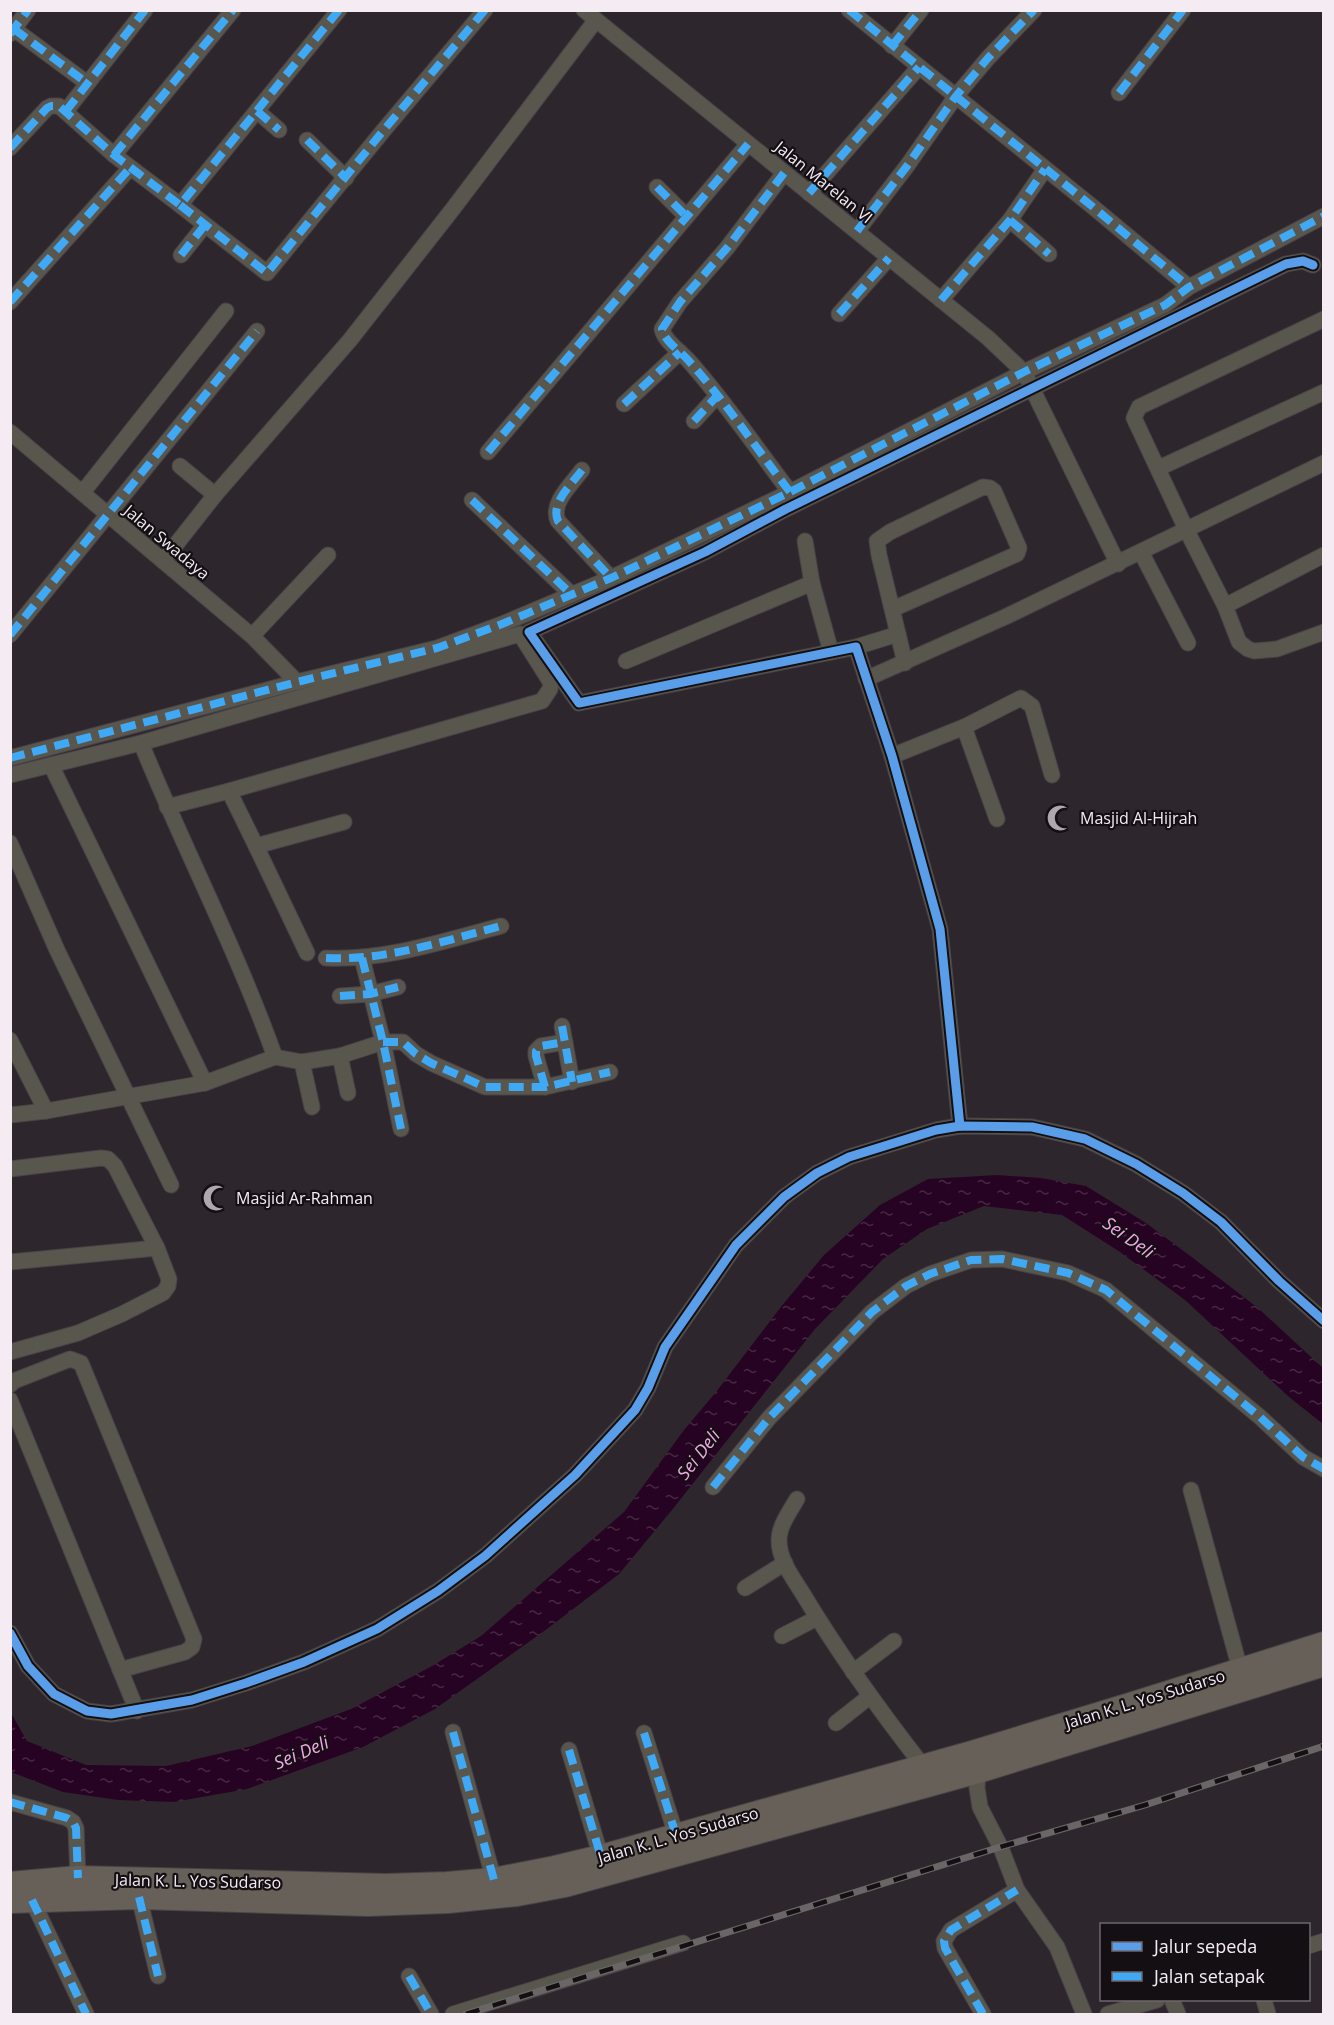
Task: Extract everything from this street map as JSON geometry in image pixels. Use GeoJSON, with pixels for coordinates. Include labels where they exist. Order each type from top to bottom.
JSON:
{"type":"FeatureCollection","features":[{"type":"Feature","properties":{"kind":"highway","name":"Jalan K. L. Yos Sudarso"},"geometry":{"type":"LineString","coordinates":[[10,1884],[78,1878],[386,1886],[494,1880],[601,1857],[923,1766],[975,1762],[1130,1705],[1323,1644]]}},
{"type":"Feature","properties":{"kind":"highway","name":"Jalan K. L. Yos Sudarso"},"geometry":{"type":"LineString","coordinates":[[21,1900],[139,1897],[368,1904],[448,1901],[517,1894],[565,1885],[975,1762],[1323,1664]]}},
{"type":"Feature","properties":{"kind":"street"},"geometry":{"type":"LineString","coordinates":[[28,10],[12,31],[87,83]]}},
{"type":"Feature","properties":{"kind":"street"},"geometry":{"type":"LineString","coordinates":[[66,111],[145,10]]}},
{"type":"Feature","properties":{"kind":"street"},"geometry":{"type":"LineString","coordinates":[[114,155],[233,10]]}},
{"type":"Feature","properties":{"kind":"street"},"geometry":{"type":"LineString","coordinates":[[180,205],[339,10]]}},
{"type":"Feature","properties":{"kind":"street"},"geometry":{"type":"LineString","coordinates":[[10,148],[47,108],[56,105],[66,111],[130,168],[267,273],[485,10]]}},
{"type":"Feature","properties":{"kind":"street"},"geometry":{"type":"LineString","coordinates":[[849,10],[1189,287]]}},
{"type":"Feature","properties":{"kind":"street"},"geometry":{"type":"LineString","coordinates":[[892,46],[921,10]]}},
{"type":"Feature","properties":{"kind":"street"},"geometry":{"type":"LineString","coordinates":[[857,231],[956,96],[988,58],[1034,10]]}},
{"type":"Feature","properties":{"kind":"street"},"geometry":{"type":"LineString","coordinates":[[1119,93],[1183,10]]}},
{"type":"Feature","properties":{"kind":"street"},"geometry":{"type":"LineString","coordinates":[[163,561],[215,495],[350,340],[590,15]]}},
{"type":"Feature","properties":{"kind":"street","name":"Jalan Marelan VI"},"geometry":{"type":"LineString","coordinates":[[590,15],[1008,355],[1024,372],[1033,388],[1118,564]]}},
{"type":"Feature","properties":{"kind":"street"},"geometry":{"type":"LineString","coordinates":[[809,193],[919,67]]}},
{"type":"Feature","properties":{"kind":"street"},"geometry":{"type":"LineString","coordinates":[[257,111],[279,130]]}},
{"type":"Feature","properties":{"kind":"street"},"geometry":{"type":"LineString","coordinates":[[307,140],[346,178]]}},
{"type":"Feature","properties":{"kind":"street"},"geometry":{"type":"LineString","coordinates":[[488,452],[748,144]]}},
{"type":"Feature","properties":{"kind":"street"},"geometry":{"type":"LineString","coordinates":[[10,302],[130,168]]}},
{"type":"Feature","properties":{"kind":"street"},"geometry":{"type":"LineString","coordinates":[[941,300],[1010,220],[1046,169]]}},
{"type":"Feature","properties":{"kind":"street"},"geometry":{"type":"LineString","coordinates":[[784,173],[662,328],[664,335],[710,385],[790,492]]}},
{"type":"Feature","properties":{"kind":"street"},"geometry":{"type":"LineString","coordinates":[[657,187],[686,216]]}},
{"type":"Feature","properties":{"kind":"street"},"geometry":{"type":"LineString","coordinates":[[10,758],[297,682],[437,648],[502,624],[611,578],[790,492],[1024,372],[1165,305],[1189,287],[1323,216]]}},
{"type":"Feature","properties":{"kind":"street"},"geometry":{"type":"LineString","coordinates":[[1010,220],[1049,254]]}},
{"type":"Feature","properties":{"kind":"street"},"geometry":{"type":"LineString","coordinates":[[181,255],[205,225]]}},
{"type":"Feature","properties":{"kind":"street"},"geometry":{"type":"LineString","coordinates":[[839,314],[889,258]]}},
{"type":"Feature","properties":{"kind":"street"},"geometry":{"type":"LineString","coordinates":[[898,634],[856,647],[579,703],[529,632],[705,552],[786,508],[1286,264],[1303,261],[1313,265]]}},
{"type":"Feature","properties":{"kind":"street"},"geometry":{"type":"LineString","coordinates":[[83,492],[226,311]]}},
{"type":"Feature","properties":{"kind":"street"},"geometry":{"type":"LineString","coordinates":[[1323,318],[1139,407],[1134,418],[1225,606],[1239,642],[1248,649],[1277,649],[1323,633]]}},
{"type":"Feature","properties":{"kind":"street"},"geometry":{"type":"LineString","coordinates":[[10,635],[257,331]]}},
{"type":"Feature","properties":{"kind":"street"},"geometry":{"type":"LineString","coordinates":[[624,404],[680,352]]}},
{"type":"Feature","properties":{"kind":"street"},"geometry":{"type":"LineString","coordinates":[[1159,468],[1323,392]]}},
{"type":"Feature","properties":{"kind":"street"},"geometry":{"type":"LineString","coordinates":[[694,421],[717,396]]}},
{"type":"Feature","properties":{"kind":"street","name":"Jalan Swadaya"},"geometry":{"type":"LineString","coordinates":[[10,432],[252,636],[297,682]]}},
{"type":"Feature","properties":{"kind":"street"},"geometry":{"type":"LineString","coordinates":[[866,679],[1118,564],[1323,463]]}},
{"type":"Feature","properties":{"kind":"street"},"geometry":{"type":"LineString","coordinates":[[180,466],[215,495]]}},
{"type":"Feature","properties":{"kind":"street"},"geometry":{"type":"LineString","coordinates":[[582,470],[561,499],[556,508],[556,515],[558,521],[611,578]]}},
{"type":"Feature","properties":{"kind":"street"},"geometry":{"type":"LineString","coordinates":[[893,609],[1017,554],[1019,548],[994,491],[983,487],[890,532],[877,541],[905,663]]}},
{"type":"Feature","properties":{"kind":"street"},"geometry":{"type":"LineString","coordinates":[[472,500],[571,594]]}},
{"type":"Feature","properties":{"kind":"street"},"geometry":{"type":"LineString","coordinates":[[805,541],[812,583],[831,652]]}},
{"type":"Feature","properties":{"kind":"street"},"geometry":{"type":"LineString","coordinates":[[1142,552],[1188,643]]}},
{"type":"Feature","properties":{"kind":"street"},"geometry":{"type":"LineString","coordinates":[[252,636],[328,555]]}},
{"type":"Feature","properties":{"kind":"street"},"geometry":{"type":"LineString","coordinates":[[1225,606],[1323,555]]}},
{"type":"Feature","properties":{"kind":"street"},"geometry":{"type":"LineString","coordinates":[[626,661],[812,583]]}},
{"type":"Feature","properties":{"kind":"street"},"geometry":{"type":"LineString","coordinates":[[10,775],[141,743],[520,634],[551,683],[542,701],[167,807]]}},
{"type":"Feature","properties":{"kind":"street"},"geometry":{"type":"LineString","coordinates":[[856,647],[892,756],[940,929],[960,1126]]}},
{"type":"Feature","properties":{"kind":"street"},"geometry":{"type":"LineString","coordinates":[[892,756],[964,727],[1021,698],[1032,706],[1052,776]]}},
{"type":"Feature","properties":{"kind":"street"},"geometry":{"type":"LineString","coordinates":[[964,727],[997,819]]}},
{"type":"Feature","properties":{"kind":"street"},"geometry":{"type":"LineString","coordinates":[[141,743],[167,807],[256,1003],[275,1057]]}},
{"type":"Feature","properties":{"kind":"street"},"geometry":{"type":"LineString","coordinates":[[51,765],[205,1083]]}},
{"type":"Feature","properties":{"kind":"street"},"geometry":{"type":"LineString","coordinates":[[229,791],[307,953]]}},
{"type":"Feature","properties":{"kind":"street"},"geometry":{"type":"LineString","coordinates":[[256,846],[344,822]]}},
{"type":"Feature","properties":{"kind":"street"},"geometry":{"type":"LineString","coordinates":[[10,843],[57,950],[171,1185]]}},
{"type":"Feature","properties":{"kind":"street"},"geometry":{"type":"LineString","coordinates":[[326,958],[362,958],[423,946],[501,926]]}},
{"type":"Feature","properties":{"kind":"street"},"geometry":{"type":"LineString","coordinates":[[362,958],[401,1129]]}},
{"type":"Feature","properties":{"kind":"street"},"geometry":{"type":"LineString","coordinates":[[340,996],[370,994],[398,987]]}},
{"type":"Feature","properties":{"kind":"street"},"geometry":{"type":"LineString","coordinates":[[562,1026],[572,1082]]}},
{"type":"Feature","properties":{"kind":"street"},"geometry":{"type":"LineString","coordinates":[[10,1040],[46,1112]]}},
{"type":"Feature","properties":{"kind":"street"},"geometry":{"type":"LineString","coordinates":[[10,1115],[46,1112],[205,1083],[275,1057],[302,1062],[340,1056],[383,1042],[403,1042],[416,1054],[431,1063],[485,1088],[545,1087],[610,1072]]}},
{"type":"Feature","properties":{"kind":"street"},"geometry":{"type":"LineString","coordinates":[[545,1087],[536,1051],[541,1046],[565,1042]]}},
{"type":"Feature","properties":{"kind":"street"},"geometry":{"type":"LineString","coordinates":[[340,1056],[348,1093]]}},
{"type":"Feature","properties":{"kind":"street"},"geometry":{"type":"LineString","coordinates":[[302,1062],[312,1107]]}},
{"type":"Feature","properties":{"kind":"street"},"geometry":{"type":"LineString","coordinates":[[10,1633],[28,1666],[54,1694],[87,1711],[111,1714],[192,1700],[304,1662],[377,1629],[438,1591],[485,1556],[575,1475],[635,1410],[648,1388],[665,1347],[736,1245],[784,1197],[817,1173],[849,1156],[936,1130],[960,1126],[1032,1126],[1085,1140],[1136,1164],[1183,1193],[1221,1222],[1279,1281],[1323,1321]]}},
{"type":"Feature","properties":{"kind":"street"},"geometry":{"type":"LineString","coordinates":[[10,1169],[108,1159],[115,1166],[157,1248],[169,1279],[168,1286],[163,1293],[122,1314],[78,1333],[10,1352]]}},
{"type":"Feature","properties":{"kind":"street"},"geometry":{"type":"LineString","coordinates":[[10,1262],[157,1248]]}},
{"type":"Feature","properties":{"kind":"street"},"geometry":{"type":"LineString","coordinates":[[713,1487],[768,1418],[872,1312],[906,1286],[930,1274],[972,1260],[1002,1259],[1068,1273],[1106,1290],[1260,1417],[1303,1457],[1323,1469]]}},
{"type":"Feature","properties":{"kind":"street"},"geometry":{"type":"LineString","coordinates":[[10,1385],[14,1381],[70,1359],[81,1363],[194,1639],[192,1647],[185,1652],[120,1670]]}},
{"type":"Feature","properties":{"kind":"street"},"geometry":{"type":"LineString","coordinates":[[10,1400],[137,1711]]}},
{"type":"Feature","properties":{"kind":"street"},"geometry":{"type":"LineString","coordinates":[[1191,1490],[1240,1669]]}},
{"type":"Feature","properties":{"kind":"street"},"geometry":{"type":"LineString","coordinates":[[797,1499],[780,1533],[780,1548],[785,1563],[817,1618],[869,1697],[923,1766]]}},
{"type":"Feature","properties":{"kind":"street"},"geometry":{"type":"LineString","coordinates":[[745,1588],[785,1563]]}},
{"type":"Feature","properties":{"kind":"street"},"geometry":{"type":"LineString","coordinates":[[782,1636],[817,1618]]}},
{"type":"Feature","properties":{"kind":"street"},"geometry":{"type":"LineString","coordinates":[[853,1672],[894,1641]]}},
{"type":"Feature","properties":{"kind":"street"},"geometry":{"type":"LineString","coordinates":[[836,1723],[869,1697]]}},
{"type":"Feature","properties":{"kind":"street"},"geometry":{"type":"LineString","coordinates":[[453,1732],[494,1880]]}},
{"type":"Feature","properties":{"kind":"street"},"geometry":{"type":"LineString","coordinates":[[644,1733],[676,1835]]}},
{"type":"Feature","properties":{"kind":"street"},"geometry":{"type":"LineString","coordinates":[[569,1750],[601,1857]]}},
{"type":"Feature","properties":{"kind":"street"},"geometry":{"type":"LineString","coordinates":[[975,1762],[980,1807],[1001,1848],[1017,1890],[1057,1947],[1084,2014]]}},
{"type":"Feature","properties":{"kind":"street"},"geometry":{"type":"LineString","coordinates":[[10,1802],[74,1822],[78,1878]]}},
{"type":"Feature","properties":{"kind":"street"},"geometry":{"type":"LineString","coordinates":[[983,2014],[945,1948],[944,1941],[951,1930],[1017,1890]]}},
{"type":"Feature","properties":{"kind":"street"},"geometry":{"type":"LineString","coordinates":[[139,1897],[158,1976]]}},
{"type":"Feature","properties":{"kind":"street"},"geometry":{"type":"LineString","coordinates":[[21,1900],[86,2014]]}},
{"type":"Feature","properties":{"kind":"street"},"geometry":{"type":"LineString","coordinates":[[453,2014],[683,1943]]}},
{"type":"Feature","properties":{"kind":"street"},"geometry":{"type":"LineString","coordinates":[[409,1976],[431,2014]]}},
{"type":"Feature","properties":{"kind":"street"},"geometry":{"type":"LineString","coordinates":[[1108,2014],[1154,2001]]}},
{"type":"Feature","properties":{"kind":"water","name":"Sei Deli"},"geometry":{"type":"Polygon","coordinates":[[[997,1175],[1041,1178],[1086,1186],[1146,1223],[1193,1258],[1258,1308],[1323,1368],[1323,1424],[1289,1397],[1185,1300],[1120,1252],[1062,1215],[984,1206],[927,1229],[883,1259],[815,1329],[619,1574],[435,1709],[363,1747],[247,1789],[174,1802],[118,1800],[63,1792],[11,1772],[11,1713],[27,1741],[86,1765],[166,1766],[252,1746],[351,1709],[432,1666],[481,1636],[624,1512],[684,1430],[824,1255],[880,1205],[928,1179],[997,1175]]]}},
{"type":"Feature","properties":{"kind":"railway"},"geometry":{"type":"LineString","coordinates":[[466,2014],[1000,1847],[1145,1805],[1324,1746]]}},
{"type":"Feature","properties":{"kind":"marked path"},"geometry":{"type":"LineString","coordinates":[[10,34],[28,10]]}},
{"type":"Feature","properties":{"kind":"marked path"},"geometry":{"type":"LineString","coordinates":[[66,111],[145,10]]}},
{"type":"Feature","properties":{"kind":"marked path"},"geometry":{"type":"LineString","coordinates":[[114,155],[233,10]]}},
{"type":"Feature","properties":{"kind":"marked path"},"geometry":{"type":"LineString","coordinates":[[10,148],[47,108],[59,106],[114,155],[180,205],[339,10]]}},
{"type":"Feature","properties":{"kind":"marked path"},"geometry":{"type":"LineString","coordinates":[[180,205],[267,273],[485,10]]}},
{"type":"Feature","properties":{"kind":"marked path"},"geometry":{"type":"LineString","coordinates":[[849,10],[1189,287]]}},
{"type":"Feature","properties":{"kind":"marked path"},"geometry":{"type":"LineString","coordinates":[[892,46],[921,10]]}},
{"type":"Feature","properties":{"kind":"marked path"},"geometry":{"type":"LineString","coordinates":[[857,231],[907,166],[956,96],[988,58],[1034,10]]}},
{"type":"Feature","properties":{"kind":"marked path"},"geometry":{"type":"LineString","coordinates":[[1119,93],[1183,10]]}},
{"type":"Feature","properties":{"kind":"marked path"},"geometry":{"type":"LineString","coordinates":[[14,29],[87,83]]}},
{"type":"Feature","properties":{"kind":"marked path"},"geometry":{"type":"LineString","coordinates":[[809,193],[919,67]]}},
{"type":"Feature","properties":{"kind":"marked path"},"geometry":{"type":"LineString","coordinates":[[257,111],[279,130]]}},
{"type":"Feature","properties":{"kind":"marked path"},"geometry":{"type":"LineString","coordinates":[[307,140],[346,178]]}},
{"type":"Feature","properties":{"kind":"marked path"},"geometry":{"type":"LineString","coordinates":[[488,452],[748,144]]}},
{"type":"Feature","properties":{"kind":"marked path"},"geometry":{"type":"LineString","coordinates":[[10,302],[130,168]]}},
{"type":"Feature","properties":{"kind":"marked path"},"geometry":{"type":"LineString","coordinates":[[941,300],[1010,220],[1045,169]]}},
{"type":"Feature","properties":{"kind":"marked path"},"geometry":{"type":"LineString","coordinates":[[784,173],[727,248],[680,302],[662,329],[669,342],[715,392],[790,492]]}},
{"type":"Feature","properties":{"kind":"marked path"},"geometry":{"type":"LineString","coordinates":[[657,187],[686,216]]}},
{"type":"Feature","properties":{"kind":"marked path"},"geometry":{"type":"LineString","coordinates":[[10,758],[297,682],[437,648],[502,624],[611,578],[790,492],[1024,372],[1165,305],[1189,287],[1324,216]]}},
{"type":"Feature","properties":{"kind":"marked path"},"geometry":{"type":"LineString","coordinates":[[1010,220],[1049,254]]}},
{"type":"Feature","properties":{"kind":"marked path"},"geometry":{"type":"LineString","coordinates":[[181,255],[205,225]]}},
{"type":"Feature","properties":{"kind":"marked path"},"geometry":{"type":"LineString","coordinates":[[839,314],[889,258]]}},
{"type":"Feature","properties":{"kind":"marked path"},"geometry":{"type":"LineString","coordinates":[[10,635],[257,331]]}},
{"type":"Feature","properties":{"kind":"marked path"},"geometry":{"type":"LineString","coordinates":[[624,404],[680,352]]}},
{"type":"Feature","properties":{"kind":"marked path"},"geometry":{"type":"LineString","coordinates":[[694,421],[717,396]]}},
{"type":"Feature","properties":{"kind":"marked path"},"geometry":{"type":"LineString","coordinates":[[582,470],[559,501],[556,514],[558,521],[611,578]]}},
{"type":"Feature","properties":{"kind":"marked path"},"geometry":{"type":"LineString","coordinates":[[472,500],[571,594]]}},
{"type":"Feature","properties":{"kind":"marked path"},"geometry":{"type":"LineString","coordinates":[[326,958],[392,953],[436,944],[501,926]]}},
{"type":"Feature","properties":{"kind":"marked path"},"geometry":{"type":"LineString","coordinates":[[362,958],[401,1129]]}},
{"type":"Feature","properties":{"kind":"marked path"},"geometry":{"type":"LineString","coordinates":[[340,996],[370,994],[398,987]]}},
{"type":"Feature","properties":{"kind":"marked path"},"geometry":{"type":"LineString","coordinates":[[562,1026],[572,1082]]}},
{"type":"Feature","properties":{"kind":"marked path"},"geometry":{"type":"LineString","coordinates":[[383,1042],[403,1042],[416,1054],[431,1063],[485,1087],[545,1087],[610,1072]]}},
{"type":"Feature","properties":{"kind":"marked path"},"geometry":{"type":"LineString","coordinates":[[545,1087],[536,1051],[541,1046],[565,1042]]}},
{"type":"Feature","properties":{"kind":"marked path"},"geometry":{"type":"LineString","coordinates":[[713,1487],[769,1418],[872,1312],[906,1286],[930,1274],[971,1260],[1002,1259],[1068,1273],[1106,1290],[1260,1417],[1303,1457],[1324,1469]]}},
{"type":"Feature","properties":{"kind":"marked path"},"geometry":{"type":"LineString","coordinates":[[453,1732],[494,1880]]}},
{"type":"Feature","properties":{"kind":"marked path"},"geometry":{"type":"LineString","coordinates":[[644,1733],[676,1835]]}},
{"type":"Feature","properties":{"kind":"marked path"},"geometry":{"type":"LineString","coordinates":[[569,1750],[601,1857]]}},
{"type":"Feature","properties":{"kind":"marked path"},"geometry":{"type":"LineString","coordinates":[[10,1802],[67,1818],[73,1822],[76,1828],[78,1878]]}},
{"type":"Feature","properties":{"kind":"marked path"},"geometry":{"type":"LineString","coordinates":[[983,2014],[945,1948],[944,1941],[951,1930],[1017,1890]]}},
{"type":"Feature","properties":{"kind":"marked path"},"geometry":{"type":"LineString","coordinates":[[139,1897],[158,1976]]}},
{"type":"Feature","properties":{"kind":"marked path"},"geometry":{"type":"LineString","coordinates":[[32,1900],[86,2014]]}},
{"type":"Feature","properties":{"kind":"marked path"},"geometry":{"type":"LineString","coordinates":[[409,1976],[431,2014]]}},
{"type":"Feature","properties":{"kind":"cycle path"},"geometry":{"type":"LineString","coordinates":[[960,1126],[940,929],[892,756],[856,647],[579,703],[529,632],[705,552],[786,509],[1286,264],[1303,261],[1313,265]]}},
{"type":"Feature","properties":{"kind":"cycle path"},"geometry":{"type":"LineString","coordinates":[[10,1633],[28,1666],[54,1694],[87,1711],[111,1714],[192,1700],[246,1683],[304,1662],[377,1629],[438,1591],[485,1556],[575,1475],[635,1410],[648,1388],[665,1347],[736,1245],[784,1197],[817,1173],[849,1157],[936,1130],[960,1126],[1032,1127],[1085,1139],[1136,1164],[1183,1193],[1221,1222],[1279,1281],[1324,1321]]}},
{"type":"Feature","properties":{"kind":"place","name":"Masjid Al-Hijrah"},"geometry":{"type":"Point","coordinates":[1060,818]}},
{"type":"Feature","properties":{"kind":"place","name":"Masjid Ar-Rahman"},"geometry":{"type":"Point","coordinates":[216,1198]}}]}
